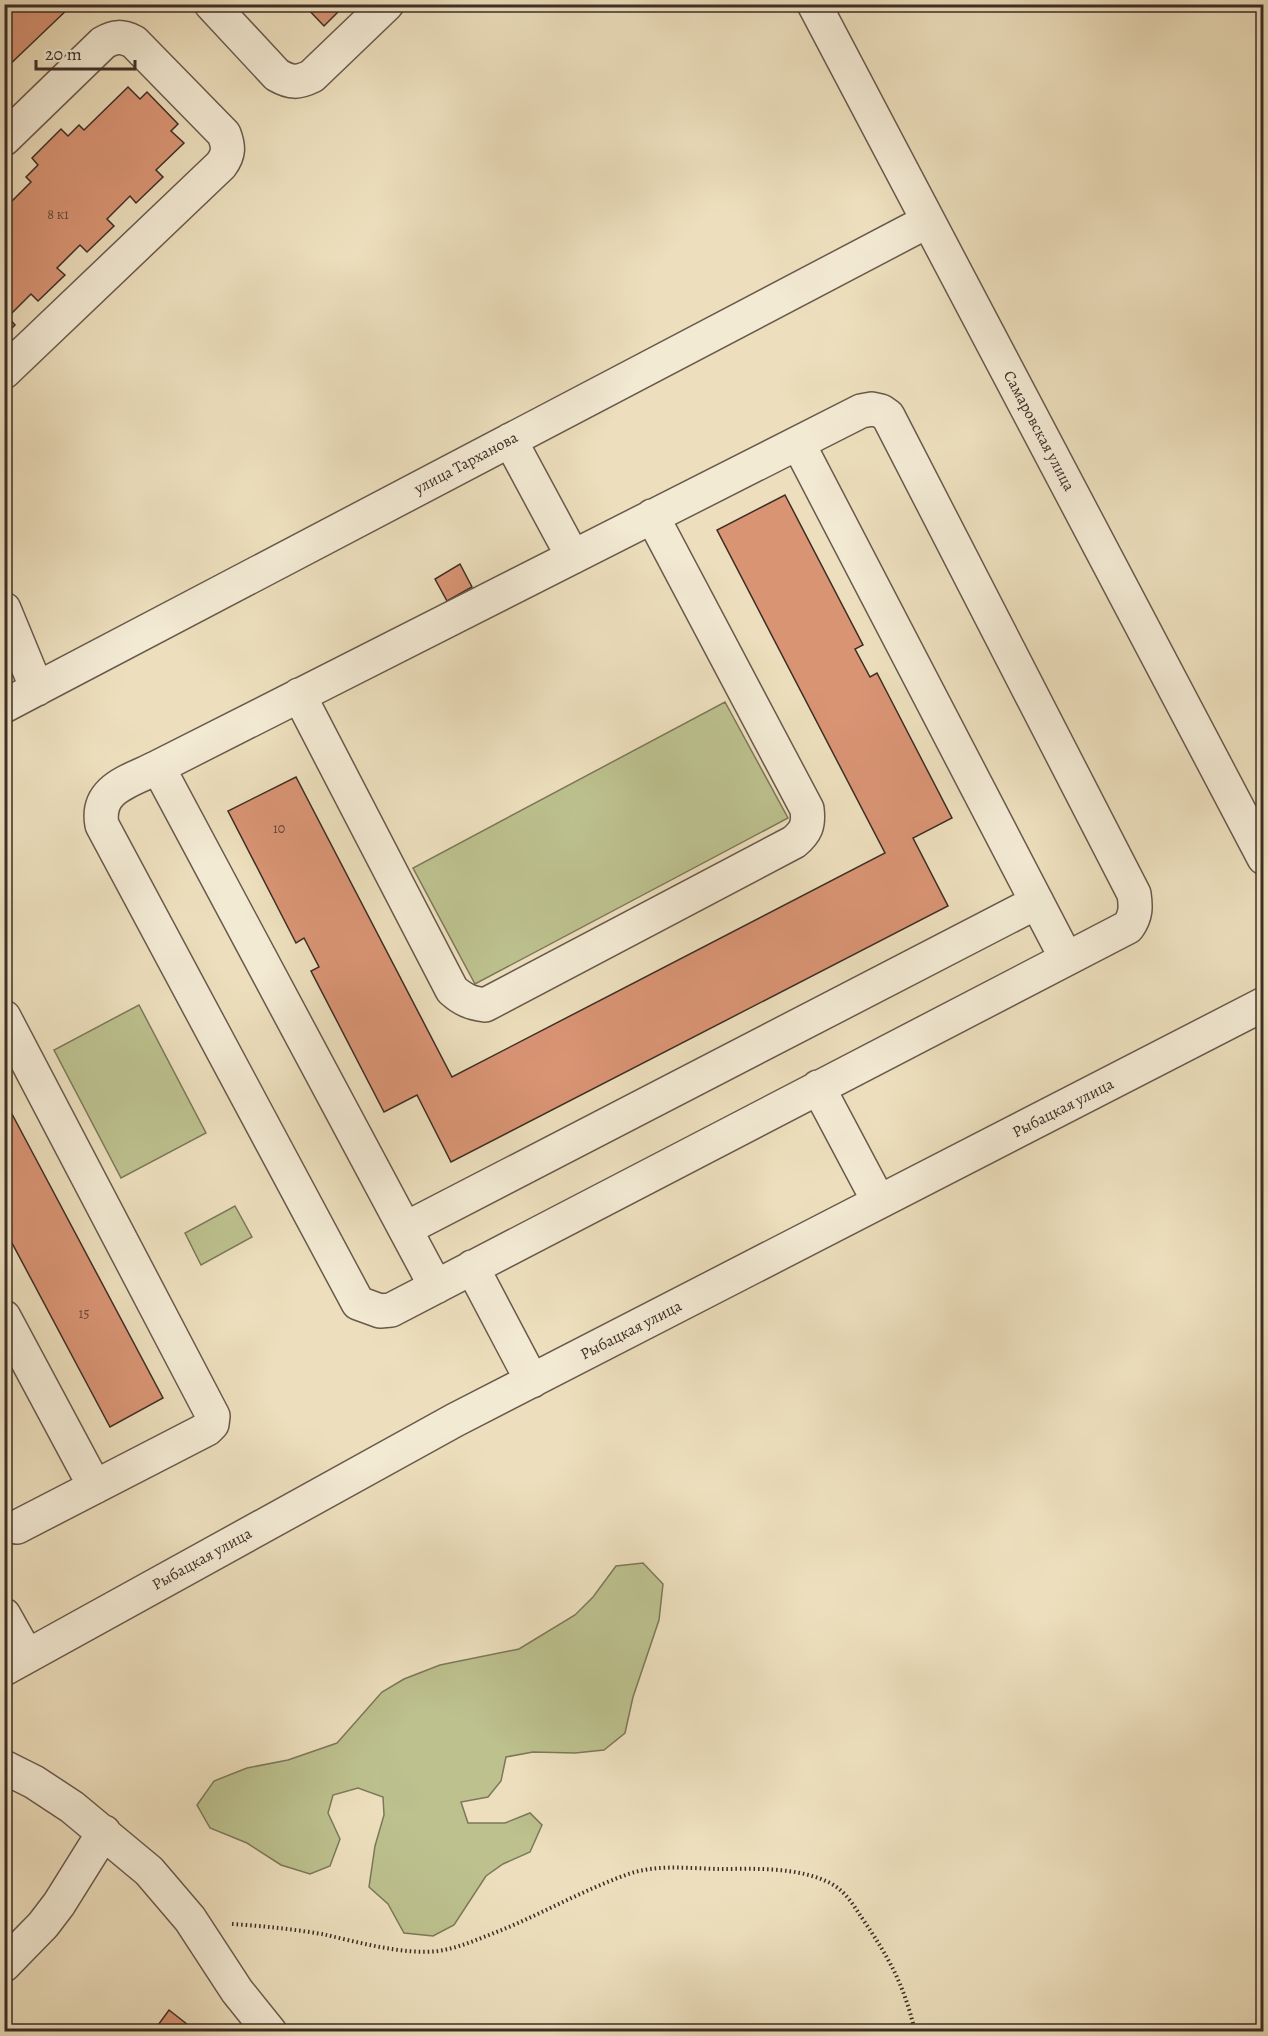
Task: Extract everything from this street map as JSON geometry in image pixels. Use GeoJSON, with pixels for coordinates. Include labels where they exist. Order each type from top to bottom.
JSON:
{"type":"FeatureCollection","features":[{"type":"Feature","properties":{"kind":"street"},"geometry":{"type":"LineString","coordinates":[[211,4],[277,75],[289,82],[302,81],[312,76],[387,4]]}},
{"type":"Feature","properties":{"kind":"street","name":"Самаровская улица"},"geometry":{"type":"LineString","coordinates":[[814,4],[1263,858]]}},
{"type":"Feature","properties":{"kind":"street"},"geometry":{"type":"LineString","coordinates":[[4,139],[103,43],[113,37],[123,37],[134,42],[224,134],[228,145],[228,155],[221,165],[4,372]]}},
{"type":"Feature","properties":{"kind":"street","name":"улица Тарханова"},"geometry":{"type":"LineString","coordinates":[[4,706],[928,220]]}},
{"type":"Feature","properties":{"kind":"street"},"geometry":{"type":"LineString","coordinates":[[872,409],[888,416],[1134,894],[1136,906],[1134,919],[1128,927],[436,1287],[391,1310],[380,1311],[358,1303],[107,836],[100,813],[103,801],[110,792],[158,767],[652,516],[861,411],[872,409]]}},
{"type":"Feature","properties":{"kind":"street"},"geometry":{"type":"LineString","coordinates":[[510,440],[573,557]]}},
{"type":"Feature","properties":{"kind":"street"},"geometry":{"type":"LineString","coordinates":[[798,443],[1066,958]]}},
{"type":"Feature","properties":{"kind":"street"},"geometry":{"type":"LineString","coordinates":[[299,695],[452,990],[473,1004],[485,1005],[794,842],[804,833],[809,822],[807,809],[652,516]]}},
{"type":"Feature","properties":{"kind":"street"},"geometry":{"type":"LineString","coordinates":[[4,609],[37,689]]}},
{"type":"Feature","properties":{"kind":"street"},"geometry":{"type":"LineString","coordinates":[[158,767],[436,1287]]}},
{"type":"Feature","properties":{"kind":"street"},"geometry":{"type":"LineString","coordinates":[[405,1229],[1037,902]]}},
{"type":"Feature","properties":{"kind":"street","name":"Рыбацкая улица"},"geometry":{"type":"LineString","coordinates":[[16,1662],[445,1426],[1263,1004]]}},
{"type":"Feature","properties":{"kind":"street"},"geometry":{"type":"LineString","coordinates":[[4,1017],[213,1416],[212,1424],[207,1429],[17,1527]]}},
{"type":"Feature","properties":{"kind":"street"},"geometry":{"type":"LineString","coordinates":[[818,1088],[879,1202]]}},
{"type":"Feature","properties":{"kind":"street"},"geometry":{"type":"LineString","coordinates":[[472,1267],[532,1381]]}},
{"type":"Feature","properties":{"kind":"street"},"geometry":{"type":"LineString","coordinates":[[4,1317],[95,1487]]}},
{"type":"Feature","properties":{"kind":"street"},"geometry":{"type":"LineString","coordinates":[[4,1614],[16,1662]]}},
{"type":"Feature","properties":{"kind":"street"},"geometry":{"type":"LineString","coordinates":[[4,1767],[34,1782],[72,1807],[150,1870],[190,1919],[237,1991],[270,2031]]}},
{"type":"Feature","properties":{"kind":"street"},"geometry":{"type":"LineString","coordinates":[[4,1965],[43,1925],[104,1832]]}},
{"type":"Feature","properties":{"kind":"path"},"geometry":{"type":"LineString","coordinates":[[190,1919],[286,1928],[414,1951],[438,1951],[466,1944],[524,1921],[602,1884],[640,1870],[660,1868],[755,1869],[797,1873],[834,1885],[848,1897],[887,1955],[900,1981],[915,2031]]}},
{"type":"Feature","properties":{"kind":"green space"},"geometry":{"type":"Polygon","coordinates":[[[725,702],[788,818],[475,984],[413,868],[725,702]]]}},
{"type":"Feature","properties":{"kind":"green space"},"geometry":{"type":"Polygon","coordinates":[[[139,1005],[206,1133],[121,1178],[54,1050],[139,1005]]]}},
{"type":"Feature","properties":{"kind":"green space"},"geometry":{"type":"Polygon","coordinates":[[[235,1206],[252,1237],[201,1265],[185,1233],[235,1206]]]}},
{"type":"Feature","properties":{"kind":"green space"},"geometry":{"type":"Polygon","coordinates":[[[643,1563],[663,1584],[659,1620],[633,1697],[625,1733],[604,1750],[575,1753],[533,1752],[506,1757],[501,1781],[488,1797],[461,1802],[468,1823],[505,1823],[530,1813],[542,1825],[530,1852],[503,1864],[486,1876],[454,1925],[433,1936],[404,1933],[388,1904],[369,1887],[375,1846],[384,1815],[383,1797],[358,1788],[333,1795],[328,1813],[340,1839],[330,1866],[310,1874],[281,1865],[247,1843],[210,1828],[197,1805],[214,1781],[247,1768],[288,1760],[337,1743],[382,1692],[404,1679],[440,1665],[519,1649],[575,1615],[593,1597],[616,1566],[643,1563]]]}},
{"type":"Feature","properties":{"kind":"building"},"geometry":{"type":"Polygon","coordinates":[[[4,4],[73,4],[4,70],[4,4]]]}},
{"type":"Feature","properties":{"kind":"building"},"geometry":{"type":"Polygon","coordinates":[[[303,4],[346,4],[324,26],[303,4]]]}},
{"type":"Feature","properties":{"kind":"building"},"geometry":{"type":"Polygon","coordinates":[[[128,87],[140,99],[147,92],[178,124],[171,131],[184,143],[156,170],[163,177],[136,203],[130,196],[107,219],[114,226],[87,252],[80,245],[57,268],[65,275],[38,301],[31,294],[8,317],[15,325],[4,336],[4,209],[31,182],[26,177],[38,165],[32,158],[61,129],[68,136],[79,125],[84,130],[128,87]]]}},
{"type":"Feature","properties":{"kind":"building"},"geometry":{"type":"Polygon","coordinates":[[[785,495],[863,645],[855,649],[870,677],[877,673],[952,818],[913,838],[948,906],[451,1162],[417,1095],[384,1112],[311,971],[319,967],[304,938],[296,943],[228,811],[296,777],[452,1077],[885,853],[717,530],[785,495]]]}},
{"type":"Feature","properties":{"kind":"building"},"geometry":{"type":"Polygon","coordinates":[[[460,564],[472,587],[447,601],[435,579],[460,564]]]}},
{"type":"Feature","properties":{"kind":"building"},"geometry":{"type":"Polygon","coordinates":[[[4,1099],[163,1398],[110,1427],[4,1228],[4,1099]]]}},
{"type":"Feature","properties":{"kind":"building"},"geometry":{"type":"Polygon","coordinates":[[[169,2010],[197,2032],[153,2032],[169,2010]]]}}]}
